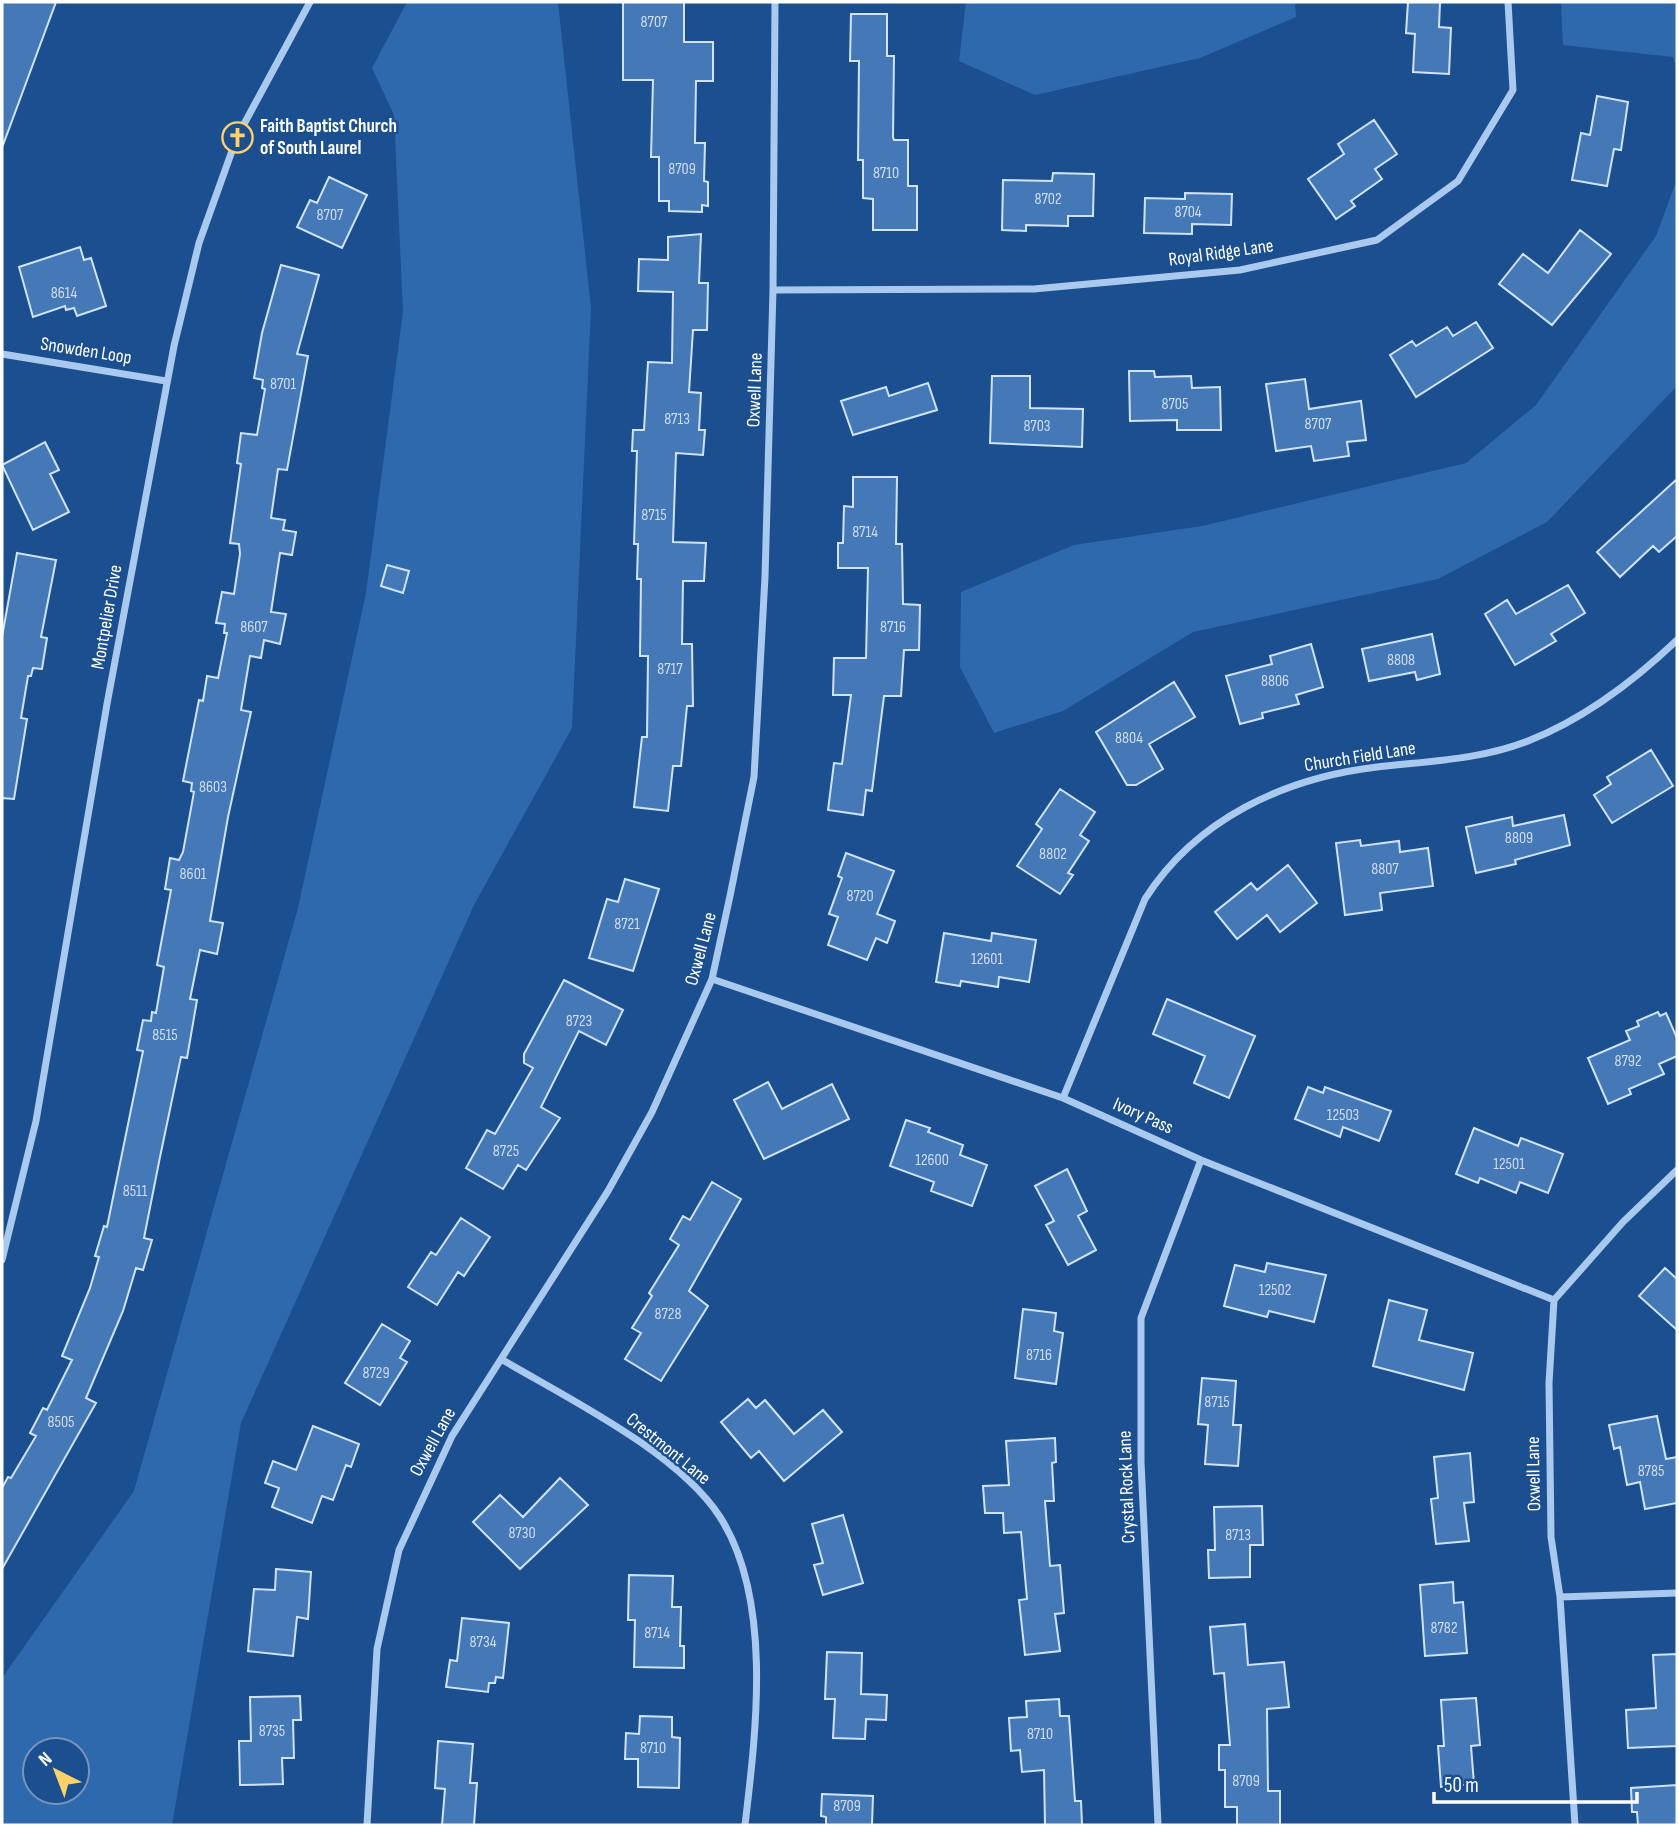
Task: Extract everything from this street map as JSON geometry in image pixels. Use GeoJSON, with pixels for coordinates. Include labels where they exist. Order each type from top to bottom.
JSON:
{"type":"FeatureCollection","features":[{"type":"Feature","properties":{"kind":"street","name":"Montpelier Drive"},"geometry":{"type":"LineString","coordinates":[[2,1260],[36,1121],[166,380],[199,243],[237,137],[310,2]]}},
{"type":"Feature","properties":{"kind":"street","name":"Oxwell Lane"},"geometry":{"type":"LineString","coordinates":[[367,1825],[377,1649],[399,1550],[452,1436],[614,1180],[652,1112],[712,979],[754,777],[765,577],[773,290],[775,2]]}},
{"type":"Feature","properties":{"kind":"street","name":"Royal Ridge Lane"},"geometry":{"type":"LineString","coordinates":[[773,290],[1034,289],[1240,270],[1377,240],[1458,181],[1513,90],[1508,2]]}},
{"type":"Feature","properties":{"kind":"street","name":"Snowden Loop"},"geometry":{"type":"LineString","coordinates":[[2,354],[166,380]]}},
{"type":"Feature","properties":{"kind":"street","name":"Church Field Lane"},"geometry":{"type":"LineString","coordinates":[[1063,1098],[1145,899],[1163,870],[1190,844],[1256,801],[1310,779],[1375,767],[1451,760],[1527,741],[1612,695],[1677,640]]}},
{"type":"Feature","properties":{"kind":"street","name":"Ivory Pass"},"geometry":{"type":"LineString","coordinates":[[712,979],[1063,1098],[1201,1160],[1554,1300]]}},
{"type":"Feature","properties":{"kind":"street","name":"Crystal Rock Lane"},"geometry":{"type":"LineString","coordinates":[[1158,1825],[1141,1462],[1140,1318],[1201,1160]]}},
{"type":"Feature","properties":{"kind":"street"},"geometry":{"type":"LineString","coordinates":[[1554,1300],[1623,1222],[1677,1170]]}},
{"type":"Feature","properties":{"kind":"street","name":"Oxwell Lane"},"geometry":{"type":"LineString","coordinates":[[1554,1300],[1549,1471],[1551,1537],[1560,1597],[1575,1825]]}},
{"type":"Feature","properties":{"kind":"street","name":"Crestmont Lane"},"geometry":{"type":"LineString","coordinates":[[501,1359],[610,1423],[664,1462],[699,1492],[720,1517],[741,1559],[752,1604],[755,1671],[745,1825]]}},
{"type":"Feature","properties":{"kind":"street"},"geometry":{"type":"LineString","coordinates":[[1560,1597],[1677,1593]]}},
{"type":"Feature","properties":{"kind":"shaded area"},"geometry":{"type":"Polygon","coordinates":[[[407,2],[558,2],[591,308],[572,728],[474,905],[241,1423],[172,1825],[2,1825],[2,1678],[134,1491],[298,908],[366,593],[403,312],[394,115],[372,68],[407,2]]]}},
{"type":"Feature","properties":{"kind":"shaded area"},"geometry":{"type":"Polygon","coordinates":[[[966,2],[1295,2],[1296,17],[1200,58],[1035,95],[959,61],[966,2]]]}},
{"type":"Feature","properties":{"kind":"shaded area"},"geometry":{"type":"Polygon","coordinates":[[[1561,2],[1677,2],[1677,72],[1673,57],[1563,45],[1561,2]]]}},
{"type":"Feature","properties":{"kind":"shaded area"},"geometry":{"type":"Polygon","coordinates":[[[1677,179],[1677,386],[1547,522],[1438,579],[1193,632],[1063,711],[994,733],[960,667],[961,592],[1074,545],[1202,526],[1466,463],[1536,405],[1656,236],[1677,179]]]}},
{"type":"Feature","properties":{"kind":"building"},"geometry":{"type":"Polygon","coordinates":[[[2,2],[56,2],[3,145],[2,145],[2,2]]]}},
{"type":"Feature","properties":{"kind":"building"},"geometry":{"type":"Polygon","coordinates":[[[623,2],[684,2],[684,42],[713,42],[713,81],[696,81],[695,143],[705,143],[704,181],[708,182],[708,206],[702,205],[702,212],[669,211],[669,201],[659,201],[659,157],[651,157],[653,80],[623,80],[623,2]]]}},
{"type":"Feature","properties":{"kind":"building"},"geometry":{"type":"Polygon","coordinates":[[[1408,2],[1440,2],[1439,27],[1451,28],[1449,74],[1413,72],[1415,34],[1406,33],[1408,2]]]}},
{"type":"Feature","properties":{"kind":"building"},"geometry":{"type":"Polygon","coordinates":[[[851,14],[887,14],[887,56],[894,56],[893,137],[894,140],[908,140],[908,186],[917,186],[917,230],[873,230],[873,199],[863,198],[863,160],[858,160],[859,61],[850,61],[851,14]]]}},
{"type":"Feature","properties":{"kind":"building"},"geometry":{"type":"Polygon","coordinates":[[[1597,96],[1628,102],[1621,150],[1614,149],[1607,186],[1572,180],[1581,133],[1590,135],[1597,96]]]}},
{"type":"Feature","properties":{"kind":"building"},"geometry":{"type":"Polygon","coordinates":[[[1374,120],[1397,154],[1375,169],[1382,179],[1351,201],[1355,206],[1336,219],[1308,179],[1344,154],[1338,144],[1374,120]]]}},
{"type":"Feature","properties":{"kind":"building"},"geometry":{"type":"Polygon","coordinates":[[[1053,173],[1094,174],[1093,216],[1068,216],[1068,226],[1026,225],[1026,231],[1002,230],[1003,180],[1052,181],[1053,173]]]}},
{"type":"Feature","properties":{"kind":"building"},"geometry":{"type":"Polygon","coordinates":[[[329,177],[367,195],[342,248],[297,227],[310,200],[317,203],[329,177]]]}},
{"type":"Feature","properties":{"kind":"building"},"geometry":{"type":"Polygon","coordinates":[[[1185,193],[1232,194],[1231,225],[1192,224],[1192,234],[1144,233],[1145,198],[1185,199],[1185,193]]]}},
{"type":"Feature","properties":{"kind":"building"},"geometry":{"type":"Polygon","coordinates":[[[1580,230],[1611,254],[1552,325],[1499,284],[1523,254],[1548,273],[1580,230]]]}},
{"type":"Feature","properties":{"kind":"building"},"geometry":{"type":"Polygon","coordinates":[[[701,234],[699,283],[708,283],[707,330],[693,330],[689,392],[701,393],[699,430],[705,430],[703,455],[676,453],[673,542],[706,543],[704,581],[683,581],[682,644],[692,644],[693,706],[687,706],[681,766],[673,766],[668,811],[634,807],[642,737],[647,737],[648,656],[640,656],[641,579],[637,579],[638,544],[634,544],[637,451],[632,451],[633,430],[644,430],[648,362],[672,363],[673,292],[638,291],[639,259],[668,260],[668,237],[701,234]]]}},
{"type":"Feature","properties":{"kind":"building"},"geometry":{"type":"Polygon","coordinates":[[[80,247],[84,260],[91,258],[106,306],[77,316],[74,308],[66,310],[65,306],[33,317],[19,267],[80,247]]]}},
{"type":"Feature","properties":{"kind":"building"},"geometry":{"type":"Polygon","coordinates":[[[281,265],[319,275],[297,354],[308,356],[287,470],[278,469],[271,518],[285,520],[283,530],[296,532],[292,555],[280,553],[271,612],[286,614],[280,644],[264,640],[261,658],[250,656],[241,710],[251,712],[228,817],[210,921],[223,923],[217,954],[200,950],[190,999],[197,1000],[187,1058],[181,1057],[160,1157],[144,1238],[152,1240],[143,1270],[136,1268],[123,1311],[86,1398],[96,1403],[2,1569],[2,1488],[36,1436],[30,1433],[43,1408],[47,1410],[72,1360],[62,1356],[90,1288],[99,1257],[95,1256],[104,1226],[107,1227],[143,1051],[137,1050],[143,1020],[151,1021],[152,1012],[156,1013],[164,967],[157,965],[171,890],[165,889],[170,858],[179,860],[183,852],[194,792],[191,791],[192,783],[183,781],[199,700],[203,701],[207,676],[218,678],[227,633],[224,633],[225,624],[216,623],[222,592],[234,594],[240,554],[239,544],[230,543],[241,464],[237,463],[241,433],[257,435],[265,389],[262,388],[263,380],[254,378],[262,333],[281,265]]]}},
{"type":"Feature","properties":{"kind":"building"},"geometry":{"type":"Polygon","coordinates":[[[1476,322],[1493,348],[1416,397],[1390,355],[1412,341],[1416,346],[1447,327],[1453,336],[1476,322]]]}},
{"type":"Feature","properties":{"kind":"building"},"geometry":{"type":"Polygon","coordinates":[[[1129,371],[1154,371],[1155,377],[1191,376],[1192,388],[1220,387],[1221,430],[1177,430],[1177,420],[1130,421],[1129,371]]]}},
{"type":"Feature","properties":{"kind":"building"},"geometry":{"type":"Polygon","coordinates":[[[992,376],[1030,376],[1030,408],[1083,409],[1082,447],[990,443],[992,376]]]}},
{"type":"Feature","properties":{"kind":"building"},"geometry":{"type":"Polygon","coordinates":[[[1305,379],[1309,409],[1361,401],[1366,440],[1347,442],[1349,456],[1314,461],[1311,446],[1276,451],[1266,384],[1305,379]]]}},
{"type":"Feature","properties":{"kind":"building"},"geometry":{"type":"Polygon","coordinates":[[[928,383],[937,410],[853,435],[841,401],[886,387],[889,396],[928,383]]]}},
{"type":"Feature","properties":{"kind":"building"},"geometry":{"type":"Polygon","coordinates":[[[45,442],[59,470],[50,474],[69,512],[33,530],[2,465],[45,442]]]}},
{"type":"Feature","properties":{"kind":"building"},"geometry":{"type":"Polygon","coordinates":[[[853,477],[897,477],[896,544],[902,544],[903,604],[920,605],[919,650],[904,650],[901,696],[884,696],[872,791],[866,790],[863,815],[828,810],[834,763],[842,764],[851,695],[833,695],[834,658],[866,658],[868,568],[838,568],[838,543],[843,543],[844,506],[853,507],[853,477]]]}},
{"type":"Feature","properties":{"kind":"building"},"geometry":{"type":"Polygon","coordinates":[[[1677,479],[1677,536],[1659,552],[1653,546],[1620,577],[1597,552],[1677,479]]]}},
{"type":"Feature","properties":{"kind":"building"},"geometry":{"type":"Polygon","coordinates":[[[17,553],[56,560],[41,637],[47,638],[42,669],[33,668],[31,676],[28,676],[21,718],[27,719],[14,799],[2,798],[2,637],[17,553]]]}},
{"type":"Feature","properties":{"kind":"building"},"geometry":{"type":"Polygon","coordinates":[[[387,565],[409,571],[403,593],[381,586],[387,565]]]}},
{"type":"Feature","properties":{"kind":"building"},"geometry":{"type":"Polygon","coordinates":[[[1568,585],[1585,613],[1551,634],[1556,641],[1515,665],[1485,614],[1507,600],[1516,614],[1568,585]]]}},
{"type":"Feature","properties":{"kind":"building"},"geometry":{"type":"Polygon","coordinates":[[[1432,634],[1440,674],[1417,680],[1415,672],[1369,681],[1362,649],[1432,634]]]}},
{"type":"Feature","properties":{"kind":"building"},"geometry":{"type":"Polygon","coordinates":[[[1311,644],[1323,687],[1296,695],[1299,704],[1262,713],[1263,718],[1240,724],[1226,676],[1272,664],[1270,656],[1311,644]]]}},
{"type":"Feature","properties":{"kind":"building"},"geometry":{"type":"Polygon","coordinates":[[[1174,682],[1195,717],[1149,744],[1163,769],[1136,785],[1127,785],[1096,732],[1174,682]]]}},
{"type":"Feature","properties":{"kind":"building"},"geometry":{"type":"Polygon","coordinates":[[[1651,750],[1673,786],[1612,823],[1594,795],[1611,784],[1607,777],[1651,750]]]}},
{"type":"Feature","properties":{"kind":"building"},"geometry":{"type":"Polygon","coordinates":[[[1060,789],[1095,812],[1080,835],[1089,841],[1068,873],[1073,875],[1060,894],[1017,866],[1042,829],[1036,824],[1060,789]]]}},
{"type":"Feature","properties":{"kind":"building"},"geometry":{"type":"Polygon","coordinates":[[[1564,815],[1570,845],[1515,860],[1516,864],[1476,873],[1466,827],[1512,817],[1513,826],[1564,815]]]}},
{"type":"Feature","properties":{"kind":"building"},"geometry":{"type":"Polygon","coordinates":[[[1360,840],[1361,846],[1399,841],[1400,852],[1428,848],[1433,886],[1380,893],[1382,910],[1345,915],[1336,843],[1360,840]]]}},
{"type":"Feature","properties":{"kind":"building"},"geometry":{"type":"Polygon","coordinates":[[[846,853],[894,871],[877,914],[895,921],[887,943],[876,938],[867,960],[828,945],[838,917],[829,914],[842,878],[838,876],[846,853]]]}},
{"type":"Feature","properties":{"kind":"building"},"geometry":{"type":"Polygon","coordinates":[[[1288,865],[1317,903],[1280,932],[1267,915],[1237,939],[1215,912],[1251,883],[1257,890],[1288,865]]]}},
{"type":"Feature","properties":{"kind":"building"},"geometry":{"type":"Polygon","coordinates":[[[625,879],[659,889],[633,971],[589,958],[607,899],[618,902],[625,879]]]}},
{"type":"Feature","properties":{"kind":"building"},"geometry":{"type":"Polygon","coordinates":[[[944,933],[991,941],[992,933],[1036,940],[1029,982],[999,977],[998,987],[961,981],[960,986],[936,982],[944,933]]]}},
{"type":"Feature","properties":{"kind":"building"},"geometry":{"type":"Polygon","coordinates":[[[564,980],[623,1010],[606,1045],[579,1031],[541,1107],[560,1118],[526,1170],[518,1165],[503,1189],[466,1168],[487,1130],[495,1134],[533,1068],[524,1063],[524,1054],[564,980]]]}},
{"type":"Feature","properties":{"kind":"building"},"geometry":{"type":"Polygon","coordinates":[[[1167,999],[1255,1036],[1229,1098],[1194,1083],[1205,1056],[1153,1034],[1167,999]]]}},
{"type":"Feature","properties":{"kind":"building"},"geometry":{"type":"Polygon","coordinates":[[[1658,1012],[1660,1016],[1666,1013],[1677,1038],[1677,1056],[1659,1064],[1664,1074],[1629,1089],[1631,1094],[1608,1104],[1588,1058],[1630,1040],[1626,1031],[1639,1026],[1637,1021],[1658,1012]]]}},
{"type":"Feature","properties":{"kind":"building"},"geometry":{"type":"Polygon","coordinates":[[[768,1082],[782,1109],[832,1084],[849,1119],[764,1159],[734,1100],[768,1082]]]}},
{"type":"Feature","properties":{"kind":"building"},"geometry":{"type":"Polygon","coordinates":[[[1308,1087],[1323,1093],[1325,1087],[1391,1111],[1379,1141],[1343,1127],[1340,1137],[1295,1119],[1308,1087]]]}},
{"type":"Feature","properties":{"kind":"building"},"geometry":{"type":"Polygon","coordinates":[[[906,1120],[930,1128],[928,1132],[963,1145],[960,1155],[987,1165],[972,1206],[931,1191],[934,1182],[890,1166],[906,1120]]]}},
{"type":"Feature","properties":{"kind":"building"},"geometry":{"type":"Polygon","coordinates":[[[1474,1128],[1518,1146],[1521,1138],[1563,1154],[1548,1193],[1520,1182],[1516,1193],[1480,1178],[1478,1183],[1456,1174],[1474,1128]]]}},
{"type":"Feature","properties":{"kind":"building"},"geometry":{"type":"Polygon","coordinates":[[[1067,1169],[1087,1211],[1078,1216],[1096,1250],[1068,1265],[1046,1225],[1054,1221],[1035,1186],[1067,1169]]]}},
{"type":"Feature","properties":{"kind":"building"},"geometry":{"type":"Polygon","coordinates":[[[712,1182],[741,1199],[689,1291],[708,1306],[661,1381],[625,1359],[641,1333],[632,1328],[652,1296],[649,1293],[679,1245],[670,1239],[683,1216],[690,1220],[712,1182]]]}},
{"type":"Feature","properties":{"kind":"building"},"geometry":{"type":"Polygon","coordinates":[[[461,1218],[490,1237],[464,1276],[458,1272],[437,1305],[408,1287],[431,1252],[436,1255],[461,1218]]]}},
{"type":"Feature","properties":{"kind":"building"},"geometry":{"type":"Polygon","coordinates":[[[1267,1263],[1326,1275],[1314,1322],[1269,1311],[1267,1317],[1224,1306],[1235,1265],[1265,1272],[1267,1263]]]}},
{"type":"Feature","properties":{"kind":"building"},"geometry":{"type":"Polygon","coordinates":[[[1665,1268],[1677,1279],[1677,1330],[1639,1296],[1665,1268]]]}},
{"type":"Feature","properties":{"kind":"building"},"geometry":{"type":"Polygon","coordinates":[[[1389,1300],[1427,1310],[1419,1340],[1473,1353],[1464,1390],[1373,1366],[1389,1300]]]}},
{"type":"Feature","properties":{"kind":"building"},"geometry":{"type":"Polygon","coordinates":[[[1023,1309],[1056,1313],[1054,1331],[1063,1333],[1056,1384],[1015,1378],[1023,1309]]]}},
{"type":"Feature","properties":{"kind":"building"},"geometry":{"type":"Polygon","coordinates":[[[382,1324],[410,1341],[400,1358],[407,1362],[380,1405],[345,1383],[382,1324]]]}},
{"type":"Feature","properties":{"kind":"building"},"geometry":{"type":"Polygon","coordinates":[[[1202,1378],[1236,1381],[1233,1425],[1241,1425],[1238,1466],[1205,1464],[1208,1425],[1198,1424],[1202,1378]]]}},
{"type":"Feature","properties":{"kind":"building"},"geometry":{"type":"Polygon","coordinates":[[[748,1399],[756,1408],[765,1400],[794,1434],[823,1410],[842,1432],[784,1481],[759,1451],[751,1458],[721,1422],[748,1399]]]}},
{"type":"Feature","properties":{"kind":"building"},"geometry":{"type":"Polygon","coordinates":[[[1657,1416],[1666,1459],[1677,1457],[1677,1503],[1645,1509],[1640,1482],[1627,1485],[1620,1447],[1614,1449],[1609,1425],[1657,1416]]]}},
{"type":"Feature","properties":{"kind":"building"},"geometry":{"type":"Polygon","coordinates":[[[313,1426],[359,1444],[351,1467],[346,1465],[333,1500],[322,1496],[312,1523],[272,1507],[279,1488],[265,1483],[273,1461],[296,1470],[313,1426]]]}},
{"type":"Feature","properties":{"kind":"building"},"geometry":{"type":"Polygon","coordinates":[[[1055,1438],[1056,1462],[1052,1463],[1054,1501],[1045,1501],[1050,1566],[1060,1565],[1064,1613],[1055,1614],[1060,1651],[1025,1655],[1019,1600],[1027,1599],[1021,1532],[1004,1533],[1003,1513],[985,1513],[983,1486],[1009,1485],[1006,1441],[1055,1438]]]}},
{"type":"Feature","properties":{"kind":"building"},"geometry":{"type":"Polygon","coordinates":[[[1470,1453],[1474,1502],[1464,1503],[1469,1541],[1436,1544],[1431,1499],[1438,1498],[1434,1457],[1470,1453]]]}},
{"type":"Feature","properties":{"kind":"building"},"geometry":{"type":"Polygon","coordinates":[[[560,1478],[588,1505],[520,1569],[473,1522],[500,1495],[523,1517],[560,1478]]]}},
{"type":"Feature","properties":{"kind":"building"},"geometry":{"type":"Polygon","coordinates":[[[1262,1506],[1263,1545],[1250,1545],[1250,1577],[1209,1578],[1208,1550],[1215,1550],[1214,1507],[1262,1506]]]}},
{"type":"Feature","properties":{"kind":"building"},"geometry":{"type":"Polygon","coordinates":[[[843,1515],[863,1583],[823,1595],[814,1565],[823,1563],[812,1524],[843,1515]]]}},
{"type":"Feature","properties":{"kind":"building"},"geometry":{"type":"Polygon","coordinates":[[[276,1569],[311,1572],[308,1619],[297,1617],[293,1656],[248,1651],[254,1589],[275,1590],[276,1569]]]}},
{"type":"Feature","properties":{"kind":"building"},"geometry":{"type":"Polygon","coordinates":[[[629,1575],[673,1576],[672,1607],[681,1607],[680,1646],[684,1646],[684,1668],[634,1667],[635,1620],[628,1620],[629,1575]]]}},
{"type":"Feature","properties":{"kind":"building"},"geometry":{"type":"Polygon","coordinates":[[[1453,1582],[1454,1603],[1463,1602],[1467,1653],[1425,1656],[1420,1585],[1453,1582]]]}},
{"type":"Feature","properties":{"kind":"building"},"geometry":{"type":"Polygon","coordinates":[[[462,1618],[509,1623],[503,1678],[496,1677],[495,1683],[489,1683],[488,1692],[446,1687],[450,1660],[457,1661],[462,1618]]]}},
{"type":"Feature","properties":{"kind":"building"},"geometry":{"type":"Polygon","coordinates":[[[1245,1624],[1248,1665],[1284,1662],[1289,1707],[1267,1709],[1268,1791],[1280,1791],[1280,1825],[1237,1825],[1237,1807],[1225,1807],[1225,1770],[1219,1770],[1219,1745],[1230,1745],[1224,1673],[1214,1674],[1210,1627],[1245,1624]]]}},
{"type":"Feature","properties":{"kind":"building"},"geometry":{"type":"Polygon","coordinates":[[[827,1652],[862,1653],[861,1694],[887,1695],[886,1720],[866,1719],[865,1739],[833,1738],[835,1699],[825,1699],[827,1652]]]}},
{"type":"Feature","properties":{"kind":"building"},"geometry":{"type":"Polygon","coordinates":[[[1677,1654],[1677,1746],[1628,1748],[1626,1710],[1656,1708],[1653,1655],[1677,1654]]]}},
{"type":"Feature","properties":{"kind":"building"},"geometry":{"type":"Polygon","coordinates":[[[300,1696],[301,1720],[293,1720],[294,1758],[282,1758],[283,1784],[240,1785],[239,1741],[251,1741],[250,1697],[300,1696]]]}},
{"type":"Feature","properties":{"kind":"building"},"geometry":{"type":"Polygon","coordinates":[[[1476,1698],[1480,1745],[1471,1746],[1474,1784],[1441,1787],[1438,1746],[1444,1746],[1441,1700],[1476,1698]]]}},
{"type":"Feature","properties":{"kind":"building"},"geometry":{"type":"Polygon","coordinates":[[[1059,1699],[1060,1716],[1069,1716],[1075,1801],[1081,1801],[1082,1825],[1045,1825],[1044,1770],[1022,1772],[1020,1750],[1011,1751],[1009,1718],[1027,1717],[1026,1701],[1059,1699]]]}},
{"type":"Feature","properties":{"kind":"building"},"geometry":{"type":"Polygon","coordinates":[[[640,1716],[672,1717],[672,1737],[680,1738],[679,1788],[638,1787],[638,1759],[625,1759],[626,1733],[639,1734],[640,1716]]]}},
{"type":"Feature","properties":{"kind":"building"},"geometry":{"type":"Polygon","coordinates":[[[438,1741],[473,1744],[470,1783],[477,1783],[474,1825],[442,1825],[445,1789],[435,1788],[438,1741]]]}},
{"type":"Feature","properties":{"kind":"building"},"geometry":{"type":"Polygon","coordinates":[[[1677,1785],[1677,1825],[1638,1825],[1637,1812],[1632,1812],[1631,1788],[1677,1785]]]}},
{"type":"Feature","properties":{"kind":"building"},"geometry":{"type":"Polygon","coordinates":[[[822,1794],[873,1796],[872,1825],[826,1825],[826,1817],[821,1816],[822,1794]]]}},
{"type":"Feature","properties":{"kind":"place","name":"Faith Baptist Church of South Laurel"},"geometry":{"type":"Point","coordinates":[237,137]}}]}
